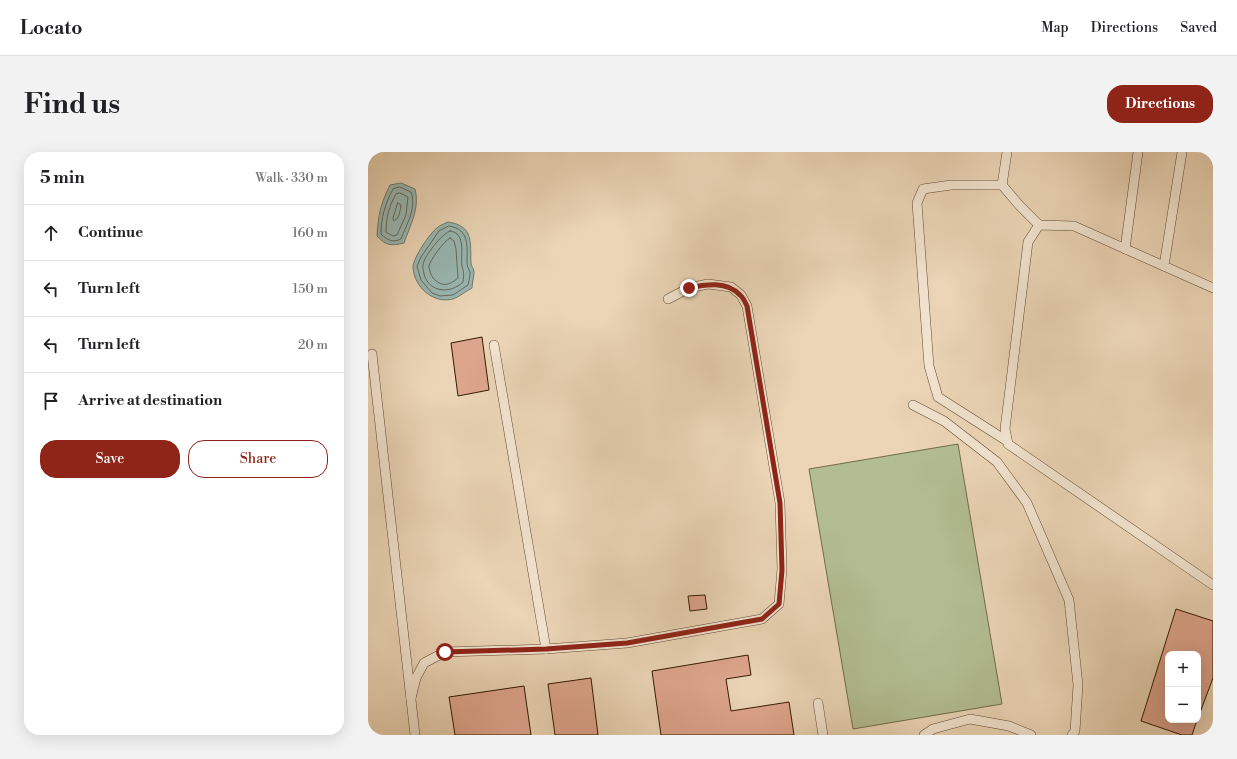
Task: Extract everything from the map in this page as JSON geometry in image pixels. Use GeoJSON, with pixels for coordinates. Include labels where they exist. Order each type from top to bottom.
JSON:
{"type":"FeatureCollection","features":[{"type":"Feature","properties":{"kind":"lane"},"geometry":{"type":"LineString","coordinates":[[1002,186],[1007,152]]}},
{"type":"Feature","properties":{"kind":"lane"},"geometry":{"type":"LineString","coordinates":[[1126,249],[1138,152]]}},
{"type":"Feature","properties":{"kind":"lane"},"geometry":{"type":"LineString","coordinates":[[1164,266],[1182,152]]}},
{"type":"Feature","properties":{"kind":"lane"},"geometry":{"type":"LineString","coordinates":[[1213,288],[1074,226],[1039,224],[1002,186],[951,185],[923,189],[917,203],[929,366],[938,397],[1007,441],[1008,444],[1213,585]]}},
{"type":"Feature","properties":{"kind":"lane"},"geometry":{"type":"LineString","coordinates":[[1007,441],[1005,429],[1028,242],[1039,224]]}},
{"type":"Feature","properties":{"kind":"lane"},"geometry":{"type":"LineString","coordinates":[[411,698],[416,678],[424,663],[445,652],[546,649],[627,643],[762,619],[779,604],[782,570],[780,503],[747,306],[741,295],[731,287],[708,284],[689,288],[668,300]]}},
{"type":"Feature","properties":{"kind":"lane"},"geometry":{"type":"LineString","coordinates":[[494,345],[546,649]]}},
{"type":"Feature","properties":{"kind":"lane"},"geometry":{"type":"LineString","coordinates":[[372,354],[415,735]]}},
{"type":"Feature","properties":{"kind":"lane"},"geometry":{"type":"LineString","coordinates":[[913,405],[944,421],[997,462],[1027,503],[1069,600],[1078,685],[1074,731],[1072,735]]}},
{"type":"Feature","properties":{"kind":"lane"},"geometry":{"type":"LineString","coordinates":[[818,703],[823,735]]}},
{"type":"Feature","properties":{"kind":"lane"},"geometry":{"type":"LineString","coordinates":[[924,735],[933,729],[970,719],[1009,726],[1031,735]]}},
{"type":"Feature","properties":{"kind":"green space"},"geometry":{"type":"Polygon","coordinates":[[[958,444],[1002,704],[853,729],[809,469],[958,444]]]}},
{"type":"Feature","properties":{"kind":"water"},"geometry":{"type":"Polygon","coordinates":[[[401,183],[415,189],[416,203],[404,243],[395,245],[383,242],[377,236],[378,222],[382,204],[390,185],[401,183]]]}},
{"type":"Feature","properties":{"kind":"water"},"geometry":{"type":"Polygon","coordinates":[[[448,222],[462,227],[469,236],[471,264],[474,272],[472,288],[453,299],[446,300],[438,299],[432,296],[421,287],[414,274],[413,267],[422,246],[430,235],[438,227],[448,222]]]}},
{"type":"Feature","properties":{"kind":"building"},"geometry":{"type":"Polygon","coordinates":[[[482,337],[489,390],[458,396],[451,343],[482,337]]]}},
{"type":"Feature","properties":{"kind":"building"},"geometry":{"type":"Polygon","coordinates":[[[705,595],[707,609],[690,611],[688,596],[705,595]]]}},
{"type":"Feature","properties":{"kind":"building"},"geometry":{"type":"Polygon","coordinates":[[[1176,609],[1213,621],[1213,678],[1201,710],[1201,651],[1165,651],[1165,723],[1196,723],[1192,735],[1182,735],[1141,721],[1176,609]]]}},
{"type":"Feature","properties":{"kind":"building"},"geometry":{"type":"Polygon","coordinates":[[[748,655],[751,675],[726,679],[731,711],[789,702],[794,735],[661,735],[652,671],[748,655]]]}},
{"type":"Feature","properties":{"kind":"building"},"geometry":{"type":"Polygon","coordinates":[[[591,678],[598,735],[555,735],[548,684],[591,678]]]}},
{"type":"Feature","properties":{"kind":"building"},"geometry":{"type":"Polygon","coordinates":[[[524,686],[531,735],[455,735],[449,697],[524,686]]]}},
{"type":"Feature","properties":{"kind":"route"},"geometry":{"type":"LineString","coordinates":[[445,652],[546,649],[627,643],[762,619],[779,604],[782,570],[780,503],[747,306],[741,295],[731,287],[708,284],[689,288]]}}]}
